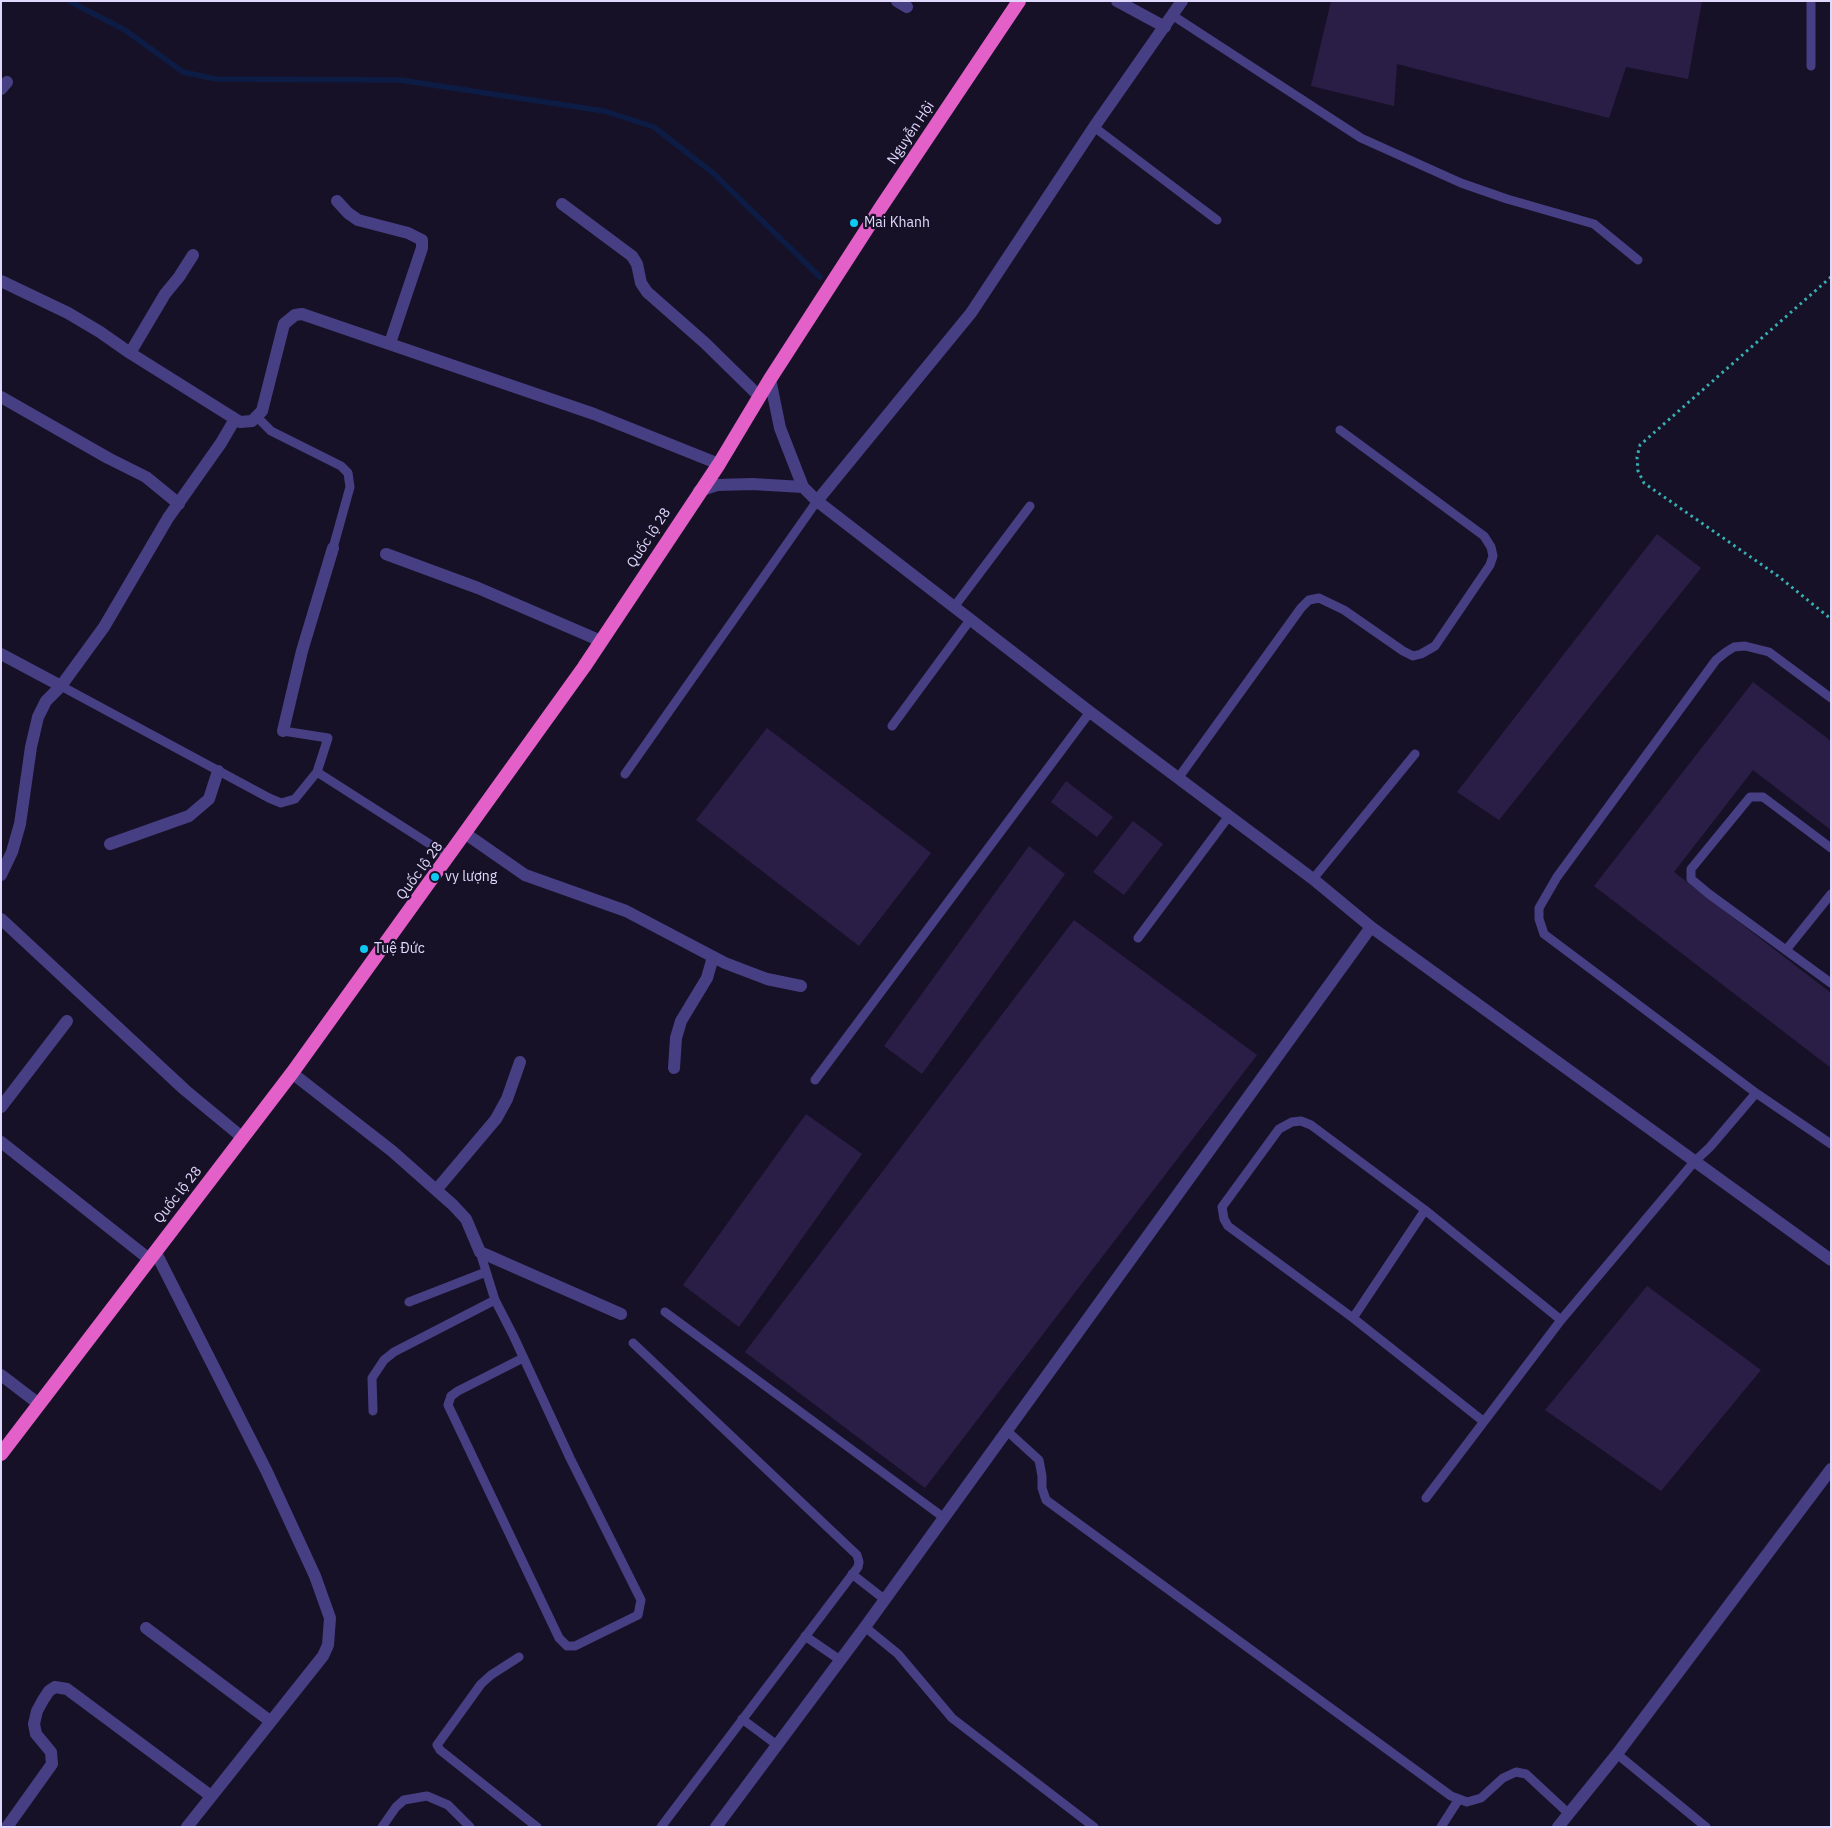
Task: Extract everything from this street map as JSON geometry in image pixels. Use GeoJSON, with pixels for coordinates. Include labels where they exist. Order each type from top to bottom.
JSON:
{"type":"FeatureCollection","features":[{"type":"Feature","properties":{"kind":"highway","name":"Nguyễn Hội"},"geometry":{"type":"LineString","coordinates":[[832,284],[1019,1]]}},
{"type":"Feature","properties":{"kind":"highway","name":"Quốc lộ 28"},"geometry":{"type":"LineString","coordinates":[[1,1454],[292,1073],[450,857],[601,641],[719,464],[770,379],[832,284]]}},
{"type":"Feature","properties":{"kind":"street"},"geometry":{"type":"LineString","coordinates":[[1117,1],[1165,27]]}},
{"type":"Feature","properties":{"kind":"street"},"geometry":{"type":"LineString","coordinates":[[816,501],[971,312],[1094,127],[1182,1]]}},
{"type":"Feature","properties":{"kind":"street"},"geometry":{"type":"LineString","coordinates":[[337,201],[348,213],[358,220],[408,233],[422,240],[422,248],[390,343]]}},
{"type":"Feature","properties":{"kind":"street"},"geometry":{"type":"LineString","coordinates":[[562,204],[632,256],[637,264],[641,283],[647,292],[705,343],[760,397]]}},
{"type":"Feature","properties":{"kind":"street"},"geometry":{"type":"LineString","coordinates":[[130,353],[166,294],[193,255]]}},
{"type":"Feature","properties":{"kind":"street"},"geometry":{"type":"LineString","coordinates":[[1,281],[68,313],[235,419],[246,422],[257,418],[265,404],[284,324],[295,315],[312,316],[594,414],[719,464]]}},
{"type":"Feature","properties":{"kind":"street"},"geometry":{"type":"LineString","coordinates":[[770,379],[780,428],[803,487],[816,501],[1090,712],[1180,777],[1313,879],[1371,927],[1831,1260]]}},
{"type":"Feature","properties":{"kind":"street"},"geometry":{"type":"LineString","coordinates":[[1,397],[108,458],[146,477],[179,504]]}},
{"type":"Feature","properties":{"kind":"street"},"geometry":{"type":"LineString","coordinates":[[1,875],[12,852],[20,824],[27,768],[38,717],[46,700],[61,686],[104,627],[168,518],[235,419]]}},
{"type":"Feature","properties":{"kind":"street"},"geometry":{"type":"LineString","coordinates":[[700,490],[717,485],[752,484],[803,487]]}},
{"type":"Feature","properties":{"kind":"street"},"geometry":{"type":"LineString","coordinates":[[283,731],[302,651],[333,548]]}},
{"type":"Feature","properties":{"kind":"street"},"geometry":{"type":"LineString","coordinates":[[386,554],[486,591],[601,641]]}},
{"type":"Feature","properties":{"kind":"street"},"geometry":{"type":"LineString","coordinates":[[1,654],[61,686]]}},
{"type":"Feature","properties":{"kind":"street"},"geometry":{"type":"LineString","coordinates":[[110,844],[189,816],[209,799],[218,771]]}},
{"type":"Feature","properties":{"kind":"street"},"geometry":{"type":"LineString","coordinates":[[466,834],[525,875],[626,911],[713,957],[767,979],[801,986]]}},
{"type":"Feature","properties":{"kind":"street"},"geometry":{"type":"LineString","coordinates":[[1,919],[185,1090],[243,1138]]}},
{"type":"Feature","properties":{"kind":"street"},"geometry":{"type":"LineString","coordinates":[[716,1827],[865,1627],[1371,927]]}},
{"type":"Feature","properties":{"kind":"street"},"geometry":{"type":"LineString","coordinates":[[674,1068],[676,1038],[681,1021],[703,985],[713,957]]}},
{"type":"Feature","properties":{"kind":"street"},"geometry":{"type":"LineString","coordinates":[[1,1107],[67,1021]]}},
{"type":"Feature","properties":{"kind":"street"},"geometry":{"type":"LineString","coordinates":[[437,1189],[496,1119],[507,1099],[520,1062]]}},
{"type":"Feature","properties":{"kind":"street"},"geometry":{"type":"LineString","coordinates":[[292,1073],[437,1189],[466,1219],[480,1252],[621,1314]]}},
{"type":"Feature","properties":{"kind":"street"},"geometry":{"type":"LineString","coordinates":[[1,1142],[152,1255],[267,1472],[315,1576],[330,1618],[328,1645],[323,1656],[270,1720],[187,1827]]}},
{"type":"Feature","properties":{"kind":"street"},"geometry":{"type":"LineString","coordinates":[[1,1375],[39,1404]]}},
{"type":"Feature","properties":{"kind":"street"},"geometry":{"type":"LineString","coordinates":[[1558,1827],[1617,1754],[1831,1469]]}},
{"type":"Feature","properties":{"kind":"street"},"geometry":{"type":"LineString","coordinates":[[146,1628],[270,1720]]}},
{"type":"Feature","properties":{"kind":"street"},"geometry":{"type":"LineString","coordinates":[[7,1827],[52,1764],[51,1752],[36,1734],[34,1724],[37,1711],[43,1700],[49,1691],[55,1687],[67,1689],[210,1796]]}},
{"type":"Feature","properties":{"kind":"lane"},"geometry":{"type":"LineString","coordinates":[[1811,1],[1811,66]]}},
{"type":"Feature","properties":{"kind":"lane"},"geometry":{"type":"LineString","coordinates":[[1172,15],[1361,138],[1461,183],[1507,199],[1594,224],[1638,260]]}},
{"type":"Feature","properties":{"kind":"lane"},"geometry":{"type":"LineString","coordinates":[[1094,127],[1217,220]]}},
{"type":"Feature","properties":{"kind":"lane"},"geometry":{"type":"LineString","coordinates":[[257,418],[272,431],[333,462],[348,473],[350,487],[333,548]]}},
{"type":"Feature","properties":{"kind":"lane"},"geometry":{"type":"LineString","coordinates":[[1180,777],[1301,608],[1309,600],[1319,598],[1344,610],[1413,656],[1435,646],[1490,565],[1493,556],[1491,547],[1484,536],[1340,430]]}},
{"type":"Feature","properties":{"kind":"lane"},"geometry":{"type":"LineString","coordinates":[[625,774],[816,501]]}},
{"type":"Feature","properties":{"kind":"lane"},"geometry":{"type":"LineString","coordinates":[[954,607],[1030,506]]}},
{"type":"Feature","properties":{"kind":"lane"},"geometry":{"type":"LineString","coordinates":[[892,726],[970,620]]}},
{"type":"Feature","properties":{"kind":"lane"},"geometry":{"type":"LineString","coordinates":[[1831,698],[1769,652],[1745,646],[1734,647],[1726,652],[1716,660],[1558,877],[1539,908],[1539,919],[1544,934],[1756,1093],[1831,1144]]}},
{"type":"Feature","properties":{"kind":"lane"},"geometry":{"type":"LineString","coordinates":[[61,686],[281,803],[295,799],[317,772],[328,738],[283,731]]}},
{"type":"Feature","properties":{"kind":"lane"},"geometry":{"type":"LineString","coordinates":[[815,1080],[1090,712]]}},
{"type":"Feature","properties":{"kind":"lane"},"geometry":{"type":"LineString","coordinates":[[1313,879],[1415,754]]}},
{"type":"Feature","properties":{"kind":"lane"},"geometry":{"type":"LineString","coordinates":[[317,772],[450,857]]}},
{"type":"Feature","properties":{"kind":"lane"},"geometry":{"type":"LineString","coordinates":[[1831,848],[1763,797],[1750,797],[1691,869],[1691,879],[1831,983]]}},
{"type":"Feature","properties":{"kind":"lane"},"geometry":{"type":"LineString","coordinates":[[1138,938],[1229,816]]}},
{"type":"Feature","properties":{"kind":"lane"},"geometry":{"type":"LineString","coordinates":[[1786,950],[1831,894]]}},
{"type":"Feature","properties":{"kind":"lane"},"geometry":{"type":"LineString","coordinates":[[1426,1498],[1561,1320],[1694,1162],[1710,1147],[1756,1093]]}},
{"type":"Feature","properties":{"kind":"lane"},"geometry":{"type":"LineString","coordinates":[[1483,1421],[1353,1318],[1228,1226],[1224,1219],[1222,1206],[1279,1129],[1285,1124],[1301,1121],[1311,1125],[1425,1210],[1561,1320]]}},
{"type":"Feature","properties":{"kind":"lane"},"geometry":{"type":"LineString","coordinates":[[1353,1318],[1425,1210]]}},
{"type":"Feature","properties":{"kind":"lane"},"geometry":{"type":"LineString","coordinates":[[480,1252],[495,1300],[641,1600],[638,1615],[575,1646],[567,1646],[559,1638],[448,1405],[450,1396],[458,1390],[523,1358]]}},
{"type":"Feature","properties":{"kind":"lane"},"geometry":{"type":"LineString","coordinates":[[409,1302],[486,1272]]}},
{"type":"Feature","properties":{"kind":"lane"},"geometry":{"type":"LineString","coordinates":[[373,1411],[372,1378],[384,1360],[394,1352],[495,1300]]}},
{"type":"Feature","properties":{"kind":"lane"},"geometry":{"type":"LineString","coordinates":[[665,1312],[943,1517]]}},
{"type":"Feature","properties":{"kind":"lane"},"geometry":{"type":"LineString","coordinates":[[633,1343],[857,1555],[858,1566],[661,1827]]}},
{"type":"Feature","properties":{"kind":"lane"},"geometry":{"type":"LineString","coordinates":[[1006,1430],[1039,1460],[1042,1488],[1046,1500],[1443,1791],[1467,1802],[1481,1798],[1503,1778],[1516,1772],[1526,1774],[1568,1813]]}},
{"type":"Feature","properties":{"kind":"lane"},"geometry":{"type":"LineString","coordinates":[[852,1574],[884,1599]]}},
{"type":"Feature","properties":{"kind":"lane"},"geometry":{"type":"LineString","coordinates":[[865,1627],[898,1654],[952,1718],[1094,1827]]}},
{"type":"Feature","properties":{"kind":"lane"},"geometry":{"type":"LineString","coordinates":[[806,1636],[840,1660]]}},
{"type":"Feature","properties":{"kind":"lane"},"geometry":{"type":"LineString","coordinates":[[519,1657],[481,1684],[437,1745],[440,1750],[537,1827]]}},
{"type":"Feature","properties":{"kind":"lane"},"geometry":{"type":"LineString","coordinates":[[742,1719],[777,1745]]}},
{"type":"Feature","properties":{"kind":"lane"},"geometry":{"type":"LineString","coordinates":[[1617,1754],[1706,1827]]}},
{"type":"Feature","properties":{"kind":"lane"},"geometry":{"type":"LineString","coordinates":[[382,1827],[396,1807],[404,1800],[427,1796],[448,1805],[470,1827]]}},
{"type":"Feature","properties":{"kind":"lane"},"geometry":{"type":"LineString","coordinates":[[1441,1827],[1459,1799]]}},
{"type":"Feature","properties":{"kind":"path"},"geometry":{"type":"LineString","coordinates":[[1831,276],[1640,445],[1637,457],[1638,471],[1644,483],[1778,576],[1831,619]]}},
{"type":"Feature","properties":{"kind":"building"},"geometry":{"type":"Polygon","coordinates":[[[1331,1],[1702,1],[1688,79],[1626,67],[1609,118],[1397,64],[1394,106],[1311,86],[1331,1]]]}},
{"type":"Feature","properties":{"kind":"building"},"geometry":{"type":"Polygon","coordinates":[[[1657,534],[1701,568],[1499,820],[1457,792],[1657,534]]]}},
{"type":"Feature","properties":{"kind":"building"},"geometry":{"type":"Polygon","coordinates":[[[1753,682],[1831,741],[1831,830],[1753,770],[1674,872],[1831,993],[1831,1068],[1594,886],[1753,682]]]}},
{"type":"Feature","properties":{"kind":"building"},"geometry":{"type":"Polygon","coordinates":[[[767,728],[931,853],[859,946],[696,820],[767,728]]]}},
{"type":"Feature","properties":{"kind":"building"},"geometry":{"type":"Polygon","coordinates":[[[1066,781],[1113,817],[1097,837],[1051,802],[1066,781]]]}},
{"type":"Feature","properties":{"kind":"building"},"geometry":{"type":"Polygon","coordinates":[[[1133,821],[1163,844],[1124,895],[1093,872],[1133,821]]]}},
{"type":"Feature","properties":{"kind":"building"},"geometry":{"type":"Polygon","coordinates":[[[1029,846],[1065,874],[922,1074],[884,1046],[1029,846]]]}},
{"type":"Feature","properties":{"kind":"building"},"geometry":{"type":"Polygon","coordinates":[[[1074,920],[1257,1055],[925,1488],[745,1352],[1074,920]]]}},
{"type":"Feature","properties":{"kind":"building"},"geometry":{"type":"Polygon","coordinates":[[[806,1114],[862,1154],[739,1327],[683,1285],[806,1114]]]}},
{"type":"Feature","properties":{"kind":"building"},"geometry":{"type":"Polygon","coordinates":[[[1647,1286],[1761,1370],[1661,1491],[1545,1410],[1647,1286]]]}},
{"type":"Feature","properties":{"kind":"waterway"},"geometry":{"type":"LineString","coordinates":[[69,1],[125,30],[183,72],[216,79],[400,80],[604,111],[654,127],[713,173],[820,277]]}},
{"type":"Feature","properties":{"kind":"place","name":"Mai Khanh"},"geometry":{"type":"Point","coordinates":[854,223]}},
{"type":"Feature","properties":{"kind":"place","name":"vy lượng"},"geometry":{"type":"Point","coordinates":[435,877]}},
{"type":"Feature","properties":{"kind":"place","name":"Tuệ Đức"},"geometry":{"type":"Point","coordinates":[364,949]}}]}
